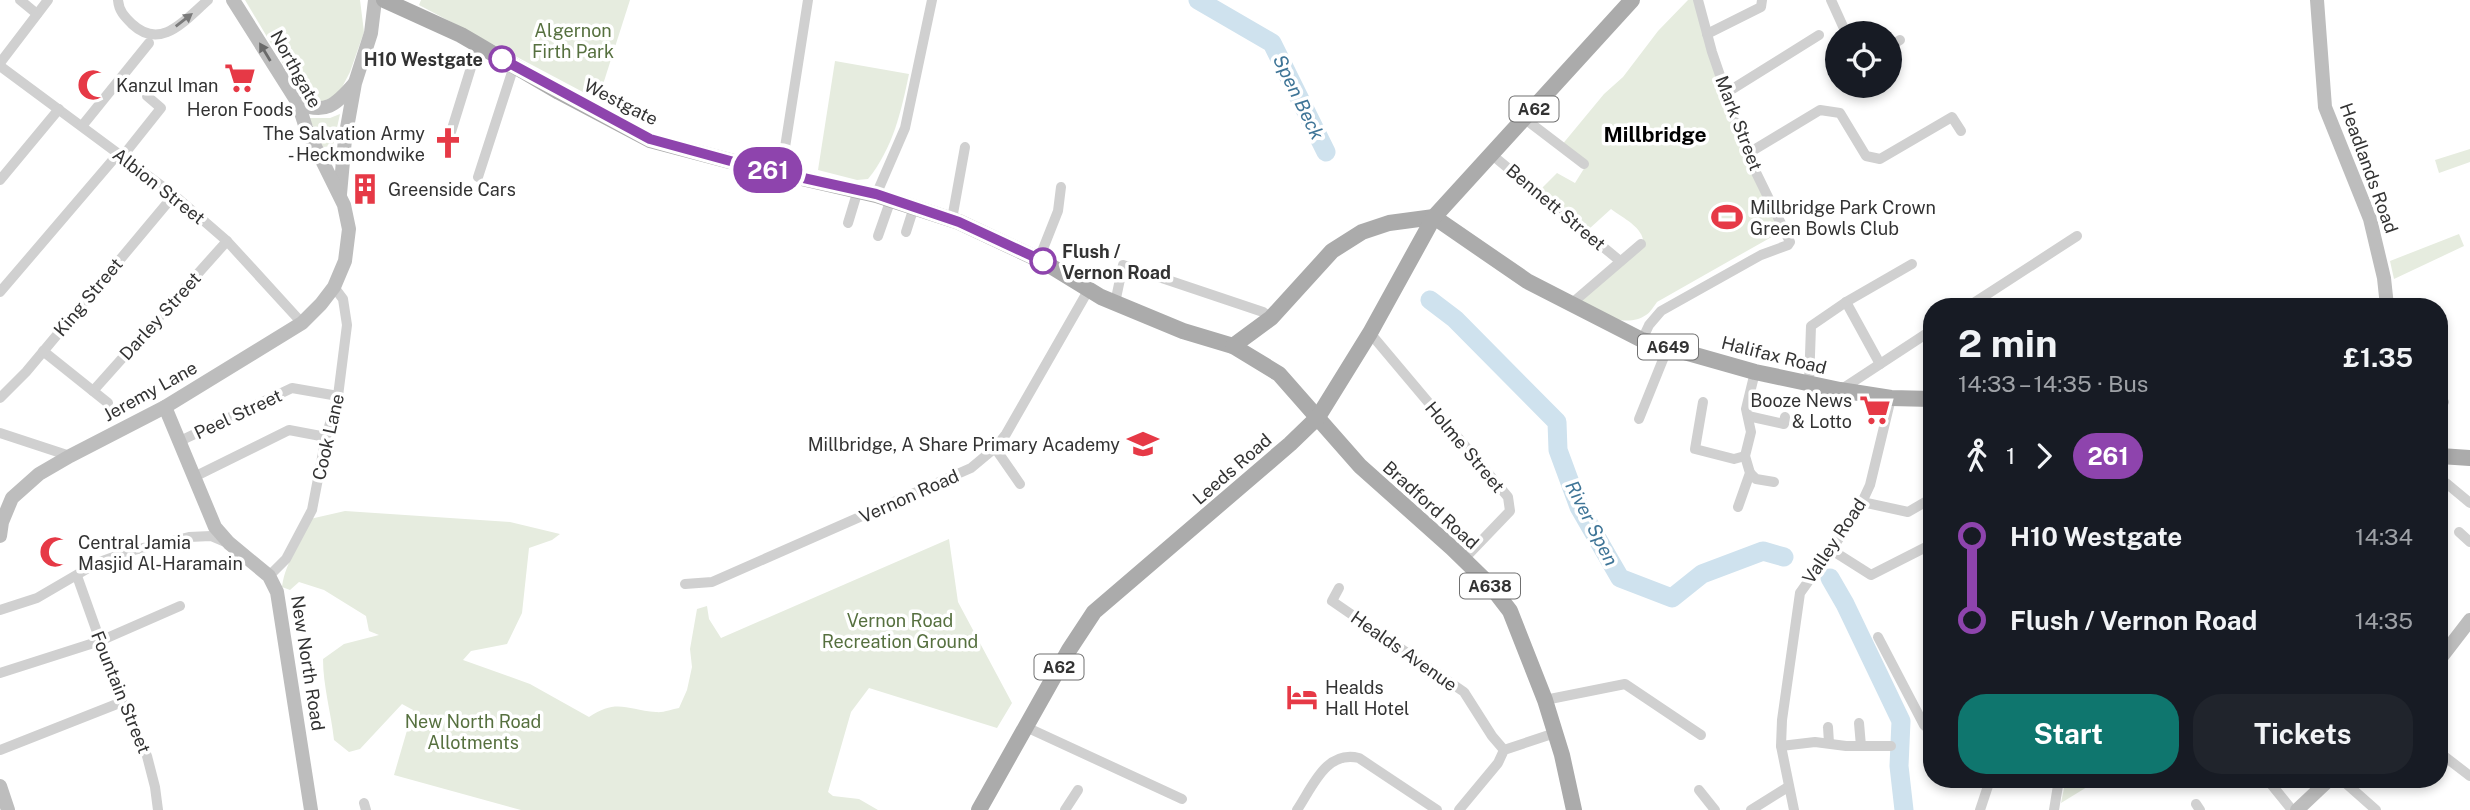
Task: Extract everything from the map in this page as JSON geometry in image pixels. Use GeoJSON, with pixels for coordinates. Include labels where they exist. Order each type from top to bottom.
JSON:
{"type":"FeatureCollection","features":[{"type":"Feature","properties":{"kind":"main road","name":"Northgate"},"geometry":{"type":"LineString","coordinates":[[233,0],[298,103],[306,128],[340,196]]}},
{"type":"Feature","properties":{"kind":"main road"},"geometry":{"type":"LineString","coordinates":[[334,287],[345,261],[348,229],[340,196],[345,139],[355,83],[372,33],[375,0]]}},
{"type":"Feature","properties":{"kind":"main road","name":"Westgate"},"geometry":{"type":"LineString","coordinates":[[384,0],[478,45],[650,139],[858,190]]}},
{"type":"Feature","properties":{"kind":"main road","name":"A62"},"geometry":{"type":"LineString","coordinates":[[1434,217],[1632,0]]}},
{"type":"Feature","properties":{"kind":"main road","name":"Headlands Road"},"geometry":{"type":"LineString","coordinates":[[2318,0],[2325,107],[2370,219],[2386,298]]}},
{"type":"Feature","properties":{"kind":"main road"},"geometry":{"type":"LineString","coordinates":[[298,103],[310,108],[324,109],[342,97],[355,83]]}},
{"type":"Feature","properties":{"kind":"main road","name":"A638"},"geometry":{"type":"LineString","coordinates":[[858,190],[952,219],[1039,260],[1115,303],[1182,331],[1233,346]]}},
{"type":"Feature","properties":{"kind":"main road"},"geometry":{"type":"LineString","coordinates":[[1233,346],[1271,318],[1332,251],[1362,232],[1389,223],[1434,217]]}},
{"type":"Feature","properties":{"kind":"main road","name":"Halifax Road"},"geometry":{"type":"LineString","coordinates":[[1434,217],[1527,281],[1642,340],[1755,372],[1809,384],[1891,398],[1923,398]]}},
{"type":"Feature","properties":{"kind":"main road","name":"Leeds Road"},"geometry":{"type":"LineString","coordinates":[[979,810],[1069,650],[1094,612],[1318,417],[1370,333],[1434,217]]}},
{"type":"Feature","properties":{"kind":"main road","name":"Jeremy Lane"},"geometry":{"type":"LineString","coordinates":[[0,536],[2,522],[12,498],[39,474],[165,407],[302,323],[334,287]]}},
{"type":"Feature","properties":{"kind":"main road","name":"Bradford Road"},"geometry":{"type":"LineString","coordinates":[[1233,346],[1279,374],[1360,466],[1490,585],[1510,611],[1545,700],[1574,810]]}},
{"type":"Feature","properties":{"kind":"main road"},"geometry":{"type":"LineString","coordinates":[[165,407],[215,527],[229,543],[270,576]]}},
{"type":"Feature","properties":{"kind":"main road"},"geometry":{"type":"LineString","coordinates":[[2448,457],[2470,458]]}},
{"type":"Feature","properties":{"kind":"main road","name":"New North Road"},"geometry":{"type":"LineString","coordinates":[[270,576],[281,609],[311,810]]}},
{"type":"Feature","properties":{"kind":"main road"},"geometry":{"type":"LineString","coordinates":[[2448,649],[2470,620]]}},
{"type":"Feature","properties":{"kind":"main road"},"geometry":{"type":"LineString","coordinates":[[0,786],[8,810]]}},
{"type":"Feature","properties":{"kind":"main road"},"geometry":{"type":"LineString","coordinates":[[2298,810],[2317,788]]}},
{"type":"Feature","properties":{"kind":"street"},"geometry":{"type":"LineString","coordinates":[[20,0],[37,14]]}},
{"type":"Feature","properties":{"kind":"street"},"geometry":{"type":"LineString","coordinates":[[0,65],[48,0]]}},
{"type":"Feature","properties":{"kind":"street"},"geometry":{"type":"LineString","coordinates":[[119,5],[141,32],[152,36],[178,26],[208,0]]}},
{"type":"Feature","properties":{"kind":"street"},"geometry":{"type":"LineString","coordinates":[[781,173],[808,0]]}},
{"type":"Feature","properties":{"kind":"street"},"geometry":{"type":"LineString","coordinates":[[878,236],[884,197],[905,128],[932,0]]}},
{"type":"Feature","properties":{"kind":"street","name":"Mark Street"},"geometry":{"type":"LineString","coordinates":[[1642,340],[1661,311],[1761,255],[1790,242],[1747,154],[1698,0]]}},
{"type":"Feature","properties":{"kind":"street"},"geometry":{"type":"LineString","coordinates":[[1707,34],[1761,6],[1762,0]]}},
{"type":"Feature","properties":{"kind":"street"},"geometry":{"type":"LineString","coordinates":[[1831,0],[1841,21]]}},
{"type":"Feature","properties":{"kind":"street"},"geometry":{"type":"LineString","coordinates":[[1726,93],[1819,35]]}},
{"type":"Feature","properties":{"kind":"street"},"geometry":{"type":"LineString","coordinates":[[82,126],[149,43]]}},
{"type":"Feature","properties":{"kind":"street"},"geometry":{"type":"LineString","coordinates":[[451,132],[478,45]]}},
{"type":"Feature","properties":{"kind":"street","name":"Albion Street"},"geometry":{"type":"LineString","coordinates":[[0,65],[174,195],[227,241],[302,323]]}},
{"type":"Feature","properties":{"kind":"street"},"geometry":{"type":"LineString","coordinates":[[478,177],[514,66]]}},
{"type":"Feature","properties":{"kind":"street"},"geometry":{"type":"LineString","coordinates":[[0,292],[161,108],[147,96]]}},
{"type":"Feature","properties":{"kind":"street"},"geometry":{"type":"LineString","coordinates":[[0,180],[60,109]]}},
{"type":"Feature","properties":{"kind":"street"},"geometry":{"type":"LineString","coordinates":[[1747,154],[1820,110],[1840,113],[1866,156],[1880,159],[1952,117],[1961,131]]}},
{"type":"Feature","properties":{"kind":"street"},"geometry":{"type":"LineString","coordinates":[[1525,119],[1584,164]]}},
{"type":"Feature","properties":{"kind":"street"},"geometry":{"type":"LineString","coordinates":[[952,219],[965,146]]}},
{"type":"Feature","properties":{"kind":"street","name":"Bennett Street"},"geometry":{"type":"LineString","coordinates":[[1492,154],[1620,261]]}},
{"type":"Feature","properties":{"kind":"street"},"geometry":{"type":"LineString","coordinates":[[1039,260],[1058,211],[1061,187]]}},
{"type":"Feature","properties":{"kind":"street"},"geometry":{"type":"LineString","coordinates":[[848,223],[858,190]]}},
{"type":"Feature","properties":{"kind":"street","name":"King Street"},"geometry":{"type":"LineString","coordinates":[[0,398],[26,372],[174,195]]}},
{"type":"Feature","properties":{"kind":"street"},"geometry":{"type":"LineString","coordinates":[[906,232],[914,207]]}},
{"type":"Feature","properties":{"kind":"street"},"geometry":{"type":"LineString","coordinates":[[1981,298],[2077,236]]}},
{"type":"Feature","properties":{"kind":"street","name":"Darley Street"},"geometry":{"type":"LineString","coordinates":[[93,391],[227,241]]}},
{"type":"Feature","properties":{"kind":"street"},"geometry":{"type":"LineString","coordinates":[[1571,303],[1641,244]]}},
{"type":"Feature","properties":{"kind":"street"},"geometry":{"type":"LineString","coordinates":[[1809,384],[1811,326],[1846,302],[1912,264]]}},
{"type":"Feature","properties":{"kind":"street"},"geometry":{"type":"LineString","coordinates":[[1115,303],[1123,265],[1271,318]]}},
{"type":"Feature","properties":{"kind":"street","name":"Cook Lane"},"geometry":{"type":"LineString","coordinates":[[270,576],[286,559],[312,510],[326,438],[338,396],[347,325],[342,299],[334,287]]}},
{"type":"Feature","properties":{"kind":"street","name":"Vernon Road"},"geometry":{"type":"LineString","coordinates":[[685,584],[712,582],[968,470],[995,448],[1006,434],[1089,289]]}},
{"type":"Feature","properties":{"kind":"street"},"geometry":{"type":"LineString","coordinates":[[1846,302],[1880,364]]}},
{"type":"Feature","properties":{"kind":"street","name":"Holme Street"},"geometry":{"type":"LineString","coordinates":[[1370,333],[1508,497],[1510,511],[1463,560]]}},
{"type":"Feature","properties":{"kind":"street"},"geometry":{"type":"LineString","coordinates":[[1840,390],[1923,336]]}},
{"type":"Feature","properties":{"kind":"street"},"geometry":{"type":"LineString","coordinates":[[1639,419],[1668,347]]}},
{"type":"Feature","properties":{"kind":"street"},"geometry":{"type":"LineString","coordinates":[[43,351],[108,403]]}},
{"type":"Feature","properties":{"kind":"street"},"geometry":{"type":"LineString","coordinates":[[1755,372],[1746,409],[1751,432],[1745,456],[1750,473],[1756,479],[1774,482]]}},
{"type":"Feature","properties":{"kind":"street","name":"Peel Street"},"geometry":{"type":"LineString","coordinates":[[180,441],[292,388],[338,396]]}},
{"type":"Feature","properties":{"kind":"street","name":"Valley Road"},"geometry":{"type":"LineString","coordinates":[[1794,810],[1781,746],[1789,661],[1800,593],[1862,502],[1870,485],[1891,398]]}},
{"type":"Feature","properties":{"kind":"street"},"geometry":{"type":"LineString","coordinates":[[1703,402],[1692,452],[1734,459],[1745,456]]}},
{"type":"Feature","properties":{"kind":"street"},"geometry":{"type":"LineString","coordinates":[[1748,416],[1784,424],[1785,417]]}},
{"type":"Feature","properties":{"kind":"street"},"geometry":{"type":"LineString","coordinates":[[194,477],[289,430],[326,438]]}},
{"type":"Feature","properties":{"kind":"street"},"geometry":{"type":"LineString","coordinates":[[0,433],[70,456]]}},
{"type":"Feature","properties":{"kind":"street"},"geometry":{"type":"LineString","coordinates":[[995,448],[1020,484]]}},
{"type":"Feature","properties":{"kind":"street"},"geometry":{"type":"LineString","coordinates":[[1738,506],[1750,473]]}},
{"type":"Feature","properties":{"kind":"street"},"geometry":{"type":"LineString","coordinates":[[2448,485],[2470,503]]}},
{"type":"Feature","properties":{"kind":"street"},"geometry":{"type":"LineString","coordinates":[[1862,502],[1908,512],[1923,503]]}},
{"type":"Feature","properties":{"kind":"street"},"geometry":{"type":"LineString","coordinates":[[2459,532],[2470,542]]}},
{"type":"Feature","properties":{"kind":"street"},"geometry":{"type":"LineString","coordinates":[[0,610],[37,598],[97,563],[130,551],[189,537],[211,536],[229,543]]}},
{"type":"Feature","properties":{"kind":"street"},"geometry":{"type":"LineString","coordinates":[[1830,549],[1871,575],[1923,549]]}},
{"type":"Feature","properties":{"kind":"street","name":"Fountain Street"},"geometry":{"type":"LineString","coordinates":[[77,576],[122,702],[147,756],[158,810]]}},
{"type":"Feature","properties":{"kind":"street","name":"Healds Avenue"},"geometry":{"type":"LineString","coordinates":[[1339,588],[1332,601],[1464,692],[1504,750]]}},
{"type":"Feature","properties":{"kind":"street"},"geometry":{"type":"LineString","coordinates":[[0,673],[100,641],[180,606]]}},
{"type":"Feature","properties":{"kind":"street"},"geometry":{"type":"LineString","coordinates":[[1878,637],[1923,723]]}},
{"type":"Feature","properties":{"kind":"street"},"geometry":{"type":"LineString","coordinates":[[1545,700],[1625,684],[1701,736]]}},
{"type":"Feature","properties":{"kind":"street"},"geometry":{"type":"LineString","coordinates":[[0,750],[122,702]]}},
{"type":"Feature","properties":{"kind":"street"},"geometry":{"type":"LineString","coordinates":[[1859,723],[1861,746]]}},
{"type":"Feature","properties":{"kind":"street"},"geometry":{"type":"LineString","coordinates":[[1027,727],[1182,799]]}},
{"type":"Feature","properties":{"kind":"street"},"geometry":{"type":"LineString","coordinates":[[1828,727],[1829,743]]}},
{"type":"Feature","properties":{"kind":"street"},"geometry":{"type":"LineString","coordinates":[[1460,810],[1498,763],[1504,750],[1555,733]]}},
{"type":"Feature","properties":{"kind":"street"},"geometry":{"type":"LineString","coordinates":[[1781,746],[1829,743],[1891,746]]}},
{"type":"Feature","properties":{"kind":"street"},"geometry":{"type":"LineString","coordinates":[[1297,810],[1326,767],[1335,758],[1347,755],[1359,758],[1437,810]]}},
{"type":"Feature","properties":{"kind":"street"},"geometry":{"type":"LineString","coordinates":[[2448,759],[2470,776]]}},
{"type":"Feature","properties":{"kind":"street"},"geometry":{"type":"LineString","coordinates":[[1751,810],[1788,787]]}},
{"type":"Feature","properties":{"kind":"street"},"geometry":{"type":"LineString","coordinates":[[1980,810],[1987,788]]}},
{"type":"Feature","properties":{"kind":"street"},"geometry":{"type":"LineString","coordinates":[[2054,810],[2058,788]]}},
{"type":"Feature","properties":{"kind":"street"},"geometry":{"type":"LineString","coordinates":[[2274,788],[2292,810]]}},
{"type":"Feature","properties":{"kind":"street"},"geometry":{"type":"LineString","coordinates":[[2351,788],[2376,810]]}},
{"type":"Feature","properties":{"kind":"street"},"geometry":{"type":"LineString","coordinates":[[1700,789],[1716,810]]}},
{"type":"Feature","properties":{"kind":"street"},"geometry":{"type":"LineString","coordinates":[[1065,810],[1078,790]]}},
{"type":"Feature","properties":{"kind":"green space"},"geometry":{"type":"Polygon","coordinates":[[[245,0],[360,0],[364,32],[350,72],[339,93],[319,104],[304,99],[245,0]]]}},
{"type":"Feature","properties":{"kind":"green space","name":"Algernon Firth Park"},"geometry":{"type":"Polygon","coordinates":[[[421,0],[630,0],[598,100],[419,5],[421,0]]]}},
{"type":"Feature","properties":{"kind":"green space"},"geometry":{"type":"Polygon","coordinates":[[[1688,0],[1695,0],[1709,52],[1782,231],[1657,302],[1646,315],[1630,320],[1611,318],[1576,304],[1643,247],[1642,235],[1611,209],[1589,229],[1541,189],[1557,173],[1575,183],[1585,167],[1561,146],[1604,94],[1623,77],[1658,31],[1688,0]]]}},
{"type":"Feature","properties":{"kind":"green space"},"geometry":{"type":"Polygon","coordinates":[[[835,61],[909,74],[890,142],[868,179],[857,180],[818,170],[835,61]]]}},
{"type":"Feature","properties":{"kind":"green space"},"geometry":{"type":"Polygon","coordinates":[[[340,114],[333,146],[323,147],[309,118],[330,118],[340,114]]]}},
{"type":"Feature","properties":{"kind":"green space"},"geometry":{"type":"Polygon","coordinates":[[[2470,149],[2470,162],[2439,173],[2435,160],[2470,149]]]}},
{"type":"Feature","properties":{"kind":"green space"},"geometry":{"type":"Polygon","coordinates":[[[2459,234],[2464,246],[2394,279],[2390,261],[2459,234]]]}},
{"type":"Feature","properties":{"kind":"green space"},"geometry":{"type":"Polygon","coordinates":[[[345,511],[510,522],[560,534],[552,540],[529,548],[522,613],[507,644],[471,651],[463,660],[530,684],[589,717],[615,707],[659,712],[679,708],[687,690],[692,667],[690,649],[697,609],[707,606],[709,619],[721,638],[949,539],[958,602],[1012,703],[997,728],[869,688],[851,712],[828,792],[833,796],[859,799],[878,810],[521,810],[394,775],[413,710],[402,704],[360,749],[349,752],[334,740],[324,679],[323,659],[344,644],[379,635],[369,631],[366,616],[324,590],[299,582],[290,590],[282,587],[287,568],[310,519],[345,511]]]}},
{"type":"Feature","properties":{"kind":"green space"},"geometry":{"type":"Polygon","coordinates":[[[2064,788],[2085,788],[2061,803],[2064,788]]]}},
{"type":"Feature","properties":{"kind":"waterway","name":"Spen Beck"},"geometry":{"type":"LineString","coordinates":[[1198,0],[1272,43],[1326,152]]}},
{"type":"Feature","properties":{"kind":"waterway","name":"River Spen"},"geometry":{"type":"LineString","coordinates":[[1430,300],[1455,319],[1557,422],[1558,450],[1579,507],[1620,578],[1672,598],[1702,574],[1763,551],[1784,557]]}},
{"type":"Feature","properties":{"kind":"waterway","name":"River Spen"},"geometry":{"type":"LineString","coordinates":[[1830,578],[1901,721],[1899,766],[1904,810]]}},
{"type":"Feature","properties":{"kind":"bus line","name":"261"},"geometry":{"type":"LineString","coordinates":[[502,59],[650,139],[745,165],[876,194],[959,222],[1043,261]]}},
{"type":"Feature","properties":{"kind":"place","name":"H10 Westgate"},"geometry":{"type":"Point","coordinates":[502,59]}},
{"type":"Feature","properties":{"kind":"place","name":"Heron Foods"},"geometry":{"type":"Point","coordinates":[240,78]}},
{"type":"Feature","properties":{"kind":"place","name":"Kanzul Iman"},"geometry":{"type":"Point","coordinates":[93,85]}},
{"type":"Feature","properties":{"kind":"place","name":"The Salvation Army - Heckmondwike"},"geometry":{"type":"Point","coordinates":[448,143]}},
{"type":"Feature","properties":{"kind":"place","name":"Greenside Cars"},"geometry":{"type":"Point","coordinates":[365,189]}},
{"type":"Feature","properties":{"kind":"place","name":"Millbridge Park Crown Green Bowls Club"},"geometry":{"type":"Point","coordinates":[1727,217]}},
{"type":"Feature","properties":{"kind":"place","name":"Flush / Vernon Road"},"geometry":{"type":"Point","coordinates":[1043,261]}},
{"type":"Feature","properties":{"kind":"place","name":"Booze News & Lotto"},"geometry":{"type":"Point","coordinates":[1875,410]}},
{"type":"Feature","properties":{"kind":"place","name":"Millbridge, A Share Primary Academy"},"geometry":{"type":"Point","coordinates":[1143,444]}},
{"type":"Feature","properties":{"kind":"place","name":"Central Jamia Masjid Al-Haramain"},"geometry":{"type":"Point","coordinates":[55,552]}},
{"type":"Feature","properties":{"kind":"place","name":"Healds Hall Hotel"},"geometry":{"type":"Point","coordinates":[1302,697]}},
{"type":"Feature","properties":{"kind":"district","name":"Millbridge"},"geometry":{"type":"Point","coordinates":[1655,134]}},
{"type":"Feature","properties":{"kind":"park label","name":"Vernon Road Recreation Ground"},"geometry":{"type":"Point","coordinates":[900,630]}},
{"type":"Feature","properties":{"kind":"park label","name":"New North Road Allotments"},"geometry":{"type":"Point","coordinates":[473,731]}}]}
